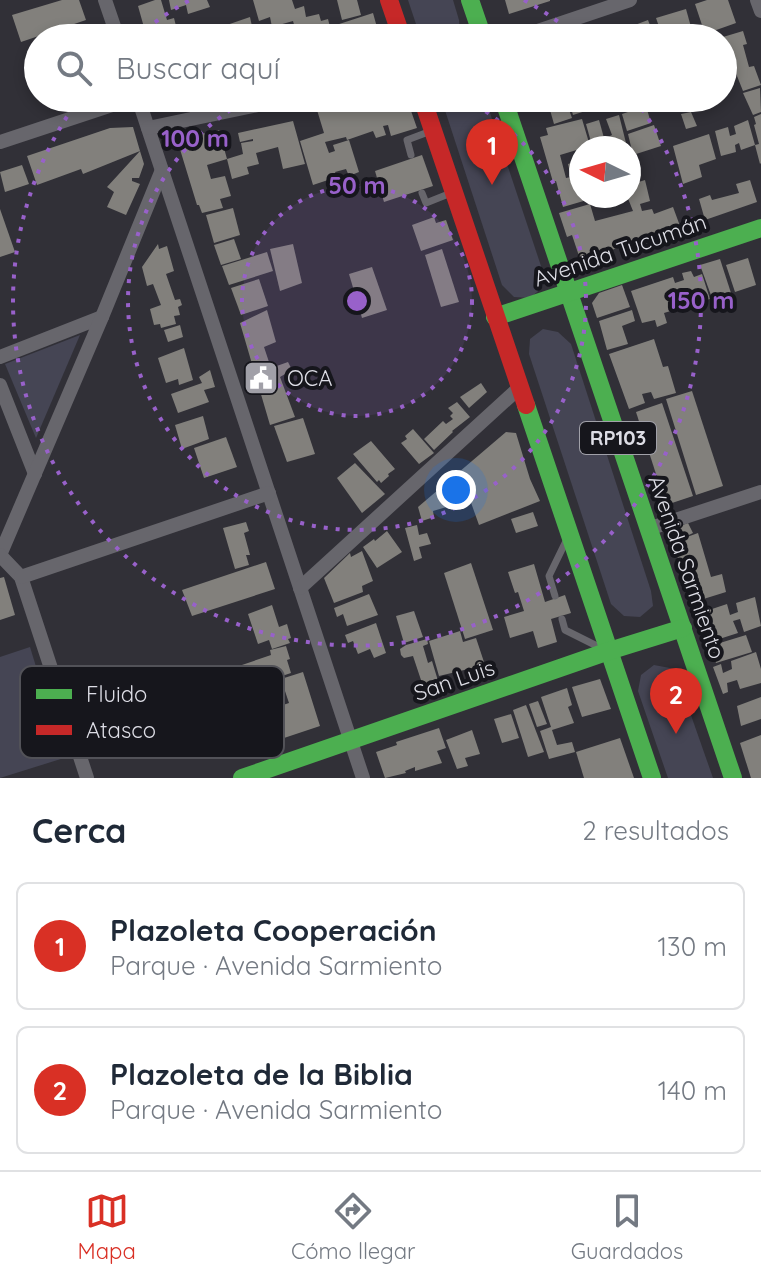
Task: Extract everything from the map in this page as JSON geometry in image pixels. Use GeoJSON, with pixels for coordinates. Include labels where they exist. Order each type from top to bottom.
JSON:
{"type":"FeatureCollection","features":[{"type":"Feature","properties":{"kind":"main road"},"geometry":{"type":"LineString","coordinates":[[389,0],[397,24]]}},
{"type":"Feature","properties":{"kind":"main road"},"geometry":{"type":"LineString","coordinates":[[470,0],[478,24]]}},
{"type":"Feature","properties":{"kind":"main road"},"geometry":{"type":"LineString","coordinates":[[427,112],[652,778]]}},
{"type":"Feature","properties":{"kind":"main road","name":"Avenida Sarmiento"},"geometry":{"type":"LineString","coordinates":[[508,112],[733,778]]}},
{"type":"Feature","properties":{"kind":"main road","name":"Avenida Tucumán"},"geometry":{"type":"LineString","coordinates":[[495,317],[761,228]]}},
{"type":"Feature","properties":{"kind":"main road","name":"San Luis"},"geometry":{"type":"LineString","coordinates":[[242,778],[683,628]]}},
{"type":"Feature","properties":{"kind":"street"},"geometry":{"type":"LineString","coordinates":[[105,0],[113,24]]}},
{"type":"Feature","properties":{"kind":"street"},"geometry":{"type":"LineString","coordinates":[[559,24],[630,0]]}},
{"type":"Feature","properties":{"kind":"street"},"geometry":{"type":"LineString","coordinates":[[757,0],[761,11]]}},
{"type":"Feature","properties":{"kind":"street"},"geometry":{"type":"LineString","coordinates":[[0,142],[93,112]]}},
{"type":"Feature","properties":{"kind":"street"},"geometry":{"type":"LineString","coordinates":[[142,112],[363,778]]}},
{"type":"Feature","properties":{"kind":"street"},"geometry":{"type":"LineString","coordinates":[[148,128],[224,112]]}},
{"type":"Feature","properties":{"kind":"street"},"geometry":{"type":"LineString","coordinates":[[50,666],[21,577],[0,555],[162,170]]}},
{"type":"Feature","properties":{"kind":"street"},"geometry":{"type":"LineString","coordinates":[[0,357],[102,317]]}},
{"type":"Feature","properties":{"kind":"street"},"geometry":{"type":"LineString","coordinates":[[0,385],[35,474]]}},
{"type":"Feature","properties":{"kind":"street"},"geometry":{"type":"LineString","coordinates":[[300,588],[520,387]]}},
{"type":"Feature","properties":{"kind":"street"},"geometry":{"type":"LineString","coordinates":[[648,529],[761,492]]}},
{"type":"Feature","properties":{"kind":"street"},"geometry":{"type":"LineString","coordinates":[[21,577],[269,493]]}},
{"type":"Feature","properties":{"kind":"street"},"geometry":{"type":"LineString","coordinates":[[80,758],[87,778]]}},
{"type":"Feature","properties":{"kind":"lane"},"geometry":{"type":"LineString","coordinates":[[411,155],[407,140],[433,131]]}},
{"type":"Feature","properties":{"kind":"lane"},"geometry":{"type":"LineString","coordinates":[[422,193],[426,203],[453,192]]}},
{"type":"Feature","properties":{"kind":"lane"},"geometry":{"type":"LineString","coordinates":[[555,596],[549,576],[569,533]]}},
{"type":"Feature","properties":{"kind":"lane"},"geometry":{"type":"LineString","coordinates":[[562,619],[565,630],[609,651]]}},
{"type":"Feature","properties":{"kind":"shaded area"},"geometry":{"type":"Polygon","coordinates":[[[408,0],[453,0],[459,24],[416,24],[408,0]]]}},
{"type":"Feature","properties":{"kind":"shaded area"},"geometry":{"type":"Polygon","coordinates":[[[446,112],[490,112],[543,272],[543,287],[530,298],[514,297],[502,285],[446,112]]]}},
{"type":"Feature","properties":{"kind":"shaded area"},"geometry":{"type":"Polygon","coordinates":[[[543,329],[558,332],[571,344],[651,591],[653,606],[640,617],[624,616],[611,604],[529,354],[530,339],[543,329]]]}},
{"type":"Feature","properties":{"kind":"shaded area"},"geometry":{"type":"Polygon","coordinates":[[[80,335],[36,438],[5,364],[80,335]]]}},
{"type":"Feature","properties":{"kind":"shaded area"},"geometry":{"type":"Polygon","coordinates":[[[30,647],[36,666],[20,666],[20,758],[64,758],[0,778],[0,657],[30,647]]]}},
{"type":"Feature","properties":{"kind":"shaded area"},"geometry":{"type":"Polygon","coordinates":[[[654,665],[670,668],[679,681],[713,778],[668,778],[638,691],[641,675],[654,665]]]}},
{"type":"Feature","properties":{"kind":"building"},"geometry":{"type":"Polygon","coordinates":[[[62,0],[79,0],[86,20],[74,24],[24,24],[24,41],[21,42],[12,15],[62,0]]]}},
{"type":"Feature","properties":{"kind":"building"},"geometry":{"type":"Polygon","coordinates":[[[161,0],[167,20],[174,18],[176,24],[143,24],[138,6],[161,0]]]}},
{"type":"Feature","properties":{"kind":"building"},"geometry":{"type":"Polygon","coordinates":[[[169,0],[207,0],[210,7],[188,14],[186,5],[171,10],[169,0]]]}},
{"type":"Feature","properties":{"kind":"building"},"geometry":{"type":"Polygon","coordinates":[[[253,0],[292,0],[295,9],[304,6],[306,17],[319,14],[321,21],[328,19],[329,24],[294,24],[293,21],[271,24],[270,17],[259,21],[253,0]]]}},
{"type":"Feature","properties":{"kind":"building"},"geometry":{"type":"Polygon","coordinates":[[[337,0],[357,0],[361,15],[342,20],[337,0]]]}},
{"type":"Feature","properties":{"kind":"building"},"geometry":{"type":"Polygon","coordinates":[[[505,0],[550,0],[550,1],[509,14],[505,0]]]}},
{"type":"Feature","properties":{"kind":"building"},"geometry":{"type":"Polygon","coordinates":[[[707,0],[728,0],[736,23],[702,24],[695,4],[707,0]]]}},
{"type":"Feature","properties":{"kind":"building"},"geometry":{"type":"Polygon","coordinates":[[[686,9],[690,24],[658,24],[656,18],[686,9]]]}},
{"type":"Feature","properties":{"kind":"building"},"geometry":{"type":"Polygon","coordinates":[[[373,13],[376,24],[339,24],[373,13]]]}},
{"type":"Feature","properties":{"kind":"building"},"geometry":{"type":"Polygon","coordinates":[[[250,17],[251,24],[230,24],[250,17]]]}},
{"type":"Feature","properties":{"kind":"building"},"geometry":{"type":"Polygon","coordinates":[[[743,31],[749,67],[754,66],[761,85],[743,91],[737,76],[737,33],[743,31]]]}},
{"type":"Feature","properties":{"kind":"building"},"geometry":{"type":"Polygon","coordinates":[[[760,88],[761,112],[753,115],[743,93],[760,88]]]}},
{"type":"Feature","properties":{"kind":"building"},"geometry":{"type":"Polygon","coordinates":[[[318,112],[411,112],[417,128],[391,136],[388,125],[383,126],[386,135],[376,138],[373,131],[347,140],[346,137],[325,142],[329,153],[335,151],[333,145],[349,140],[359,172],[349,176],[346,169],[335,172],[337,177],[313,185],[300,141],[324,133],[318,112]]]}},
{"type":"Feature","properties":{"kind":"building"},"geometry":{"type":"Polygon","coordinates":[[[551,112],[570,112],[572,118],[554,124],[551,112]]]}},
{"type":"Feature","properties":{"kind":"building"},"geometry":{"type":"Polygon","coordinates":[[[648,112],[651,123],[627,131],[622,114],[648,112]]]}},
{"type":"Feature","properties":{"kind":"building"},"geometry":{"type":"Polygon","coordinates":[[[691,112],[697,126],[686,129],[681,114],[691,112]]]}},
{"type":"Feature","properties":{"kind":"building"},"geometry":{"type":"Polygon","coordinates":[[[761,114],[760,164],[755,145],[759,144],[754,117],[761,114]]]}},
{"type":"Feature","properties":{"kind":"building"},"geometry":{"type":"Polygon","coordinates":[[[619,115],[624,136],[610,136],[606,119],[619,115]]]}},
{"type":"Feature","properties":{"kind":"building"},"geometry":{"type":"Polygon","coordinates":[[[582,119],[587,136],[569,136],[569,152],[560,155],[566,178],[569,177],[569,205],[563,207],[540,137],[548,135],[546,128],[582,119]]]}},
{"type":"Feature","properties":{"kind":"building"},"geometry":{"type":"Polygon","coordinates":[[[599,120],[603,136],[589,136],[586,124],[599,120]]]}},
{"type":"Feature","properties":{"kind":"building"},"geometry":{"type":"Polygon","coordinates":[[[748,120],[755,145],[741,150],[739,143],[735,145],[736,152],[721,156],[715,131],[728,127],[730,136],[736,134],[734,126],[748,120]]]}},
{"type":"Feature","properties":{"kind":"building"},"geometry":{"type":"Polygon","coordinates":[[[293,121],[305,164],[283,169],[278,147],[256,153],[259,164],[247,167],[249,174],[232,179],[227,159],[243,154],[241,143],[253,141],[240,142],[238,133],[293,121]]]}},
{"type":"Feature","properties":{"kind":"building"},"geometry":{"type":"Polygon","coordinates":[[[654,125],[661,146],[641,152],[641,136],[628,134],[654,125]]]}},
{"type":"Feature","properties":{"kind":"building"},"geometry":{"type":"Polygon","coordinates":[[[133,127],[140,151],[83,174],[81,169],[37,185],[27,156],[110,128],[133,127]]]}},
{"type":"Feature","properties":{"kind":"building"},"geometry":{"type":"Polygon","coordinates":[[[219,130],[227,159],[207,165],[211,179],[225,176],[231,196],[220,199],[223,208],[202,213],[179,146],[184,138],[219,130]]]}},
{"type":"Feature","properties":{"kind":"building"},"geometry":{"type":"Polygon","coordinates":[[[709,134],[716,159],[699,165],[702,177],[683,184],[673,146],[709,134]]]}},
{"type":"Feature","properties":{"kind":"building"},"geometry":{"type":"Polygon","coordinates":[[[140,151],[144,164],[139,178],[132,178],[132,181],[140,184],[126,215],[107,207],[114,192],[107,187],[140,151]]]}},
{"type":"Feature","properties":{"kind":"building"},"geometry":{"type":"Polygon","coordinates":[[[422,155],[433,186],[384,202],[375,171],[422,155]]]}},
{"type":"Feature","properties":{"kind":"building"},"geometry":{"type":"Polygon","coordinates":[[[22,165],[29,184],[5,192],[0,172],[22,165]]]}},
{"type":"Feature","properties":{"kind":"building"},"geometry":{"type":"Polygon","coordinates":[[[645,180],[650,201],[641,204],[641,181],[645,180]]]}},
{"type":"Feature","properties":{"kind":"building"},"geometry":{"type":"Polygon","coordinates":[[[750,180],[757,202],[705,220],[699,199],[710,195],[712,200],[739,193],[736,184],[750,180]]]}},
{"type":"Feature","properties":{"kind":"building"},"geometry":{"type":"Polygon","coordinates":[[[673,207],[680,226],[586,259],[579,256],[572,235],[567,237],[559,213],[591,208],[595,221],[633,211],[632,208],[641,208],[642,211],[652,209],[654,214],[673,207]]]}},
{"type":"Feature","properties":{"kind":"building"},"geometry":{"type":"Polygon","coordinates":[[[233,208],[240,235],[214,243],[206,215],[233,208]]]}},
{"type":"Feature","properties":{"kind":"building"},"geometry":{"type":"Polygon","coordinates":[[[0,209],[15,252],[0,257],[0,209]]]}},
{"type":"Feature","properties":{"kind":"building"},"geometry":{"type":"Polygon","coordinates":[[[434,217],[436,223],[446,220],[453,240],[421,251],[412,225],[434,217]]]}},
{"type":"Feature","properties":{"kind":"building"},"geometry":{"type":"Polygon","coordinates":[[[234,239],[241,259],[221,265],[214,245],[234,239]]]}},
{"type":"Feature","properties":{"kind":"building"},"geometry":{"type":"Polygon","coordinates":[[[158,244],[159,249],[167,246],[174,271],[166,274],[175,300],[180,299],[182,305],[178,307],[180,315],[174,316],[176,324],[161,328],[160,324],[154,325],[150,309],[161,305],[153,284],[147,286],[142,267],[158,244]]]}},
{"type":"Feature","properties":{"kind":"building"},"geometry":{"type":"Polygon","coordinates":[[[293,244],[302,283],[280,291],[270,249],[293,244]]]}},
{"type":"Feature","properties":{"kind":"building"},"geometry":{"type":"Polygon","coordinates":[[[442,249],[459,302],[441,307],[425,255],[442,249]]]}},
{"type":"Feature","properties":{"kind":"building"},"geometry":{"type":"Polygon","coordinates":[[[267,252],[273,271],[229,285],[222,266],[267,252]]]}},
{"type":"Feature","properties":{"kind":"building"},"geometry":{"type":"Polygon","coordinates":[[[748,258],[756,285],[735,292],[726,265],[748,258]]]}},
{"type":"Feature","properties":{"kind":"building"},"geometry":{"type":"Polygon","coordinates":[[[720,259],[731,293],[712,298],[700,265],[720,259]]]}},
{"type":"Feature","properties":{"kind":"building"},"geometry":{"type":"Polygon","coordinates":[[[372,267],[387,310],[362,318],[349,274],[372,267]]]}},
{"type":"Feature","properties":{"kind":"building"},"geometry":{"type":"Polygon","coordinates":[[[691,271],[694,277],[702,274],[710,299],[664,313],[667,323],[657,327],[655,320],[642,323],[631,291],[673,277],[675,283],[684,280],[682,273],[691,271]]]}},
{"type":"Feature","properties":{"kind":"building"},"geometry":{"type":"Polygon","coordinates":[[[259,279],[268,306],[241,315],[231,288],[259,279]]]}},
{"type":"Feature","properties":{"kind":"building"},"geometry":{"type":"Polygon","coordinates":[[[622,285],[630,307],[597,318],[592,303],[599,293],[622,285]]]}},
{"type":"Feature","properties":{"kind":"building"},"geometry":{"type":"Polygon","coordinates":[[[267,310],[276,342],[264,347],[271,368],[288,362],[292,370],[280,377],[295,417],[270,425],[240,323],[267,310]]]}},
{"type":"Feature","properties":{"kind":"building"},"geometry":{"type":"Polygon","coordinates":[[[632,310],[635,321],[622,326],[628,344],[607,350],[599,321],[632,310]]]}},
{"type":"Feature","properties":{"kind":"building"},"geometry":{"type":"Polygon","coordinates":[[[180,325],[183,337],[168,342],[164,330],[180,325]]]}},
{"type":"Feature","properties":{"kind":"building"},"geometry":{"type":"Polygon","coordinates":[[[654,339],[663,367],[668,366],[676,393],[654,399],[651,392],[642,394],[645,403],[629,409],[609,354],[654,339]]]}},
{"type":"Feature","properties":{"kind":"building"},"geometry":{"type":"Polygon","coordinates":[[[184,348],[193,380],[179,385],[178,379],[166,383],[158,358],[184,348]]]}},
{"type":"Feature","properties":{"kind":"building"},"geometry":{"type":"Polygon","coordinates":[[[210,370],[215,387],[204,390],[209,402],[178,413],[171,394],[202,383],[199,377],[210,370]]]}},
{"type":"Feature","properties":{"kind":"building"},"geometry":{"type":"Polygon","coordinates":[[[481,383],[487,392],[469,408],[460,397],[481,383]]]}},
{"type":"Feature","properties":{"kind":"building"},"geometry":{"type":"Polygon","coordinates":[[[692,391],[723,486],[696,495],[666,399],[692,391]]]}},
{"type":"Feature","properties":{"kind":"building"},"geometry":{"type":"Polygon","coordinates":[[[457,402],[470,417],[434,450],[424,439],[443,421],[446,424],[453,419],[450,416],[453,413],[448,408],[457,402]]]}},
{"type":"Feature","properties":{"kind":"building"},"geometry":{"type":"Polygon","coordinates":[[[662,403],[693,496],[666,505],[636,412],[662,403]]]}},
{"type":"Feature","properties":{"kind":"building"},"geometry":{"type":"Polygon","coordinates":[[[203,416],[209,439],[182,449],[175,425],[203,416]]]}},
{"type":"Feature","properties":{"kind":"building"},"geometry":{"type":"Polygon","coordinates":[[[303,418],[315,454],[287,462],[274,426],[303,418]]]}},
{"type":"Feature","properties":{"kind":"building"},"geometry":{"type":"Polygon","coordinates":[[[413,429],[434,453],[419,464],[401,443],[413,429]]]}},
{"type":"Feature","properties":{"kind":"building"},"geometry":{"type":"Polygon","coordinates":[[[506,432],[516,433],[540,501],[479,525],[469,497],[449,501],[450,506],[433,511],[434,517],[422,521],[418,507],[506,432]]]}},
{"type":"Feature","properties":{"kind":"building"},"geometry":{"type":"Polygon","coordinates":[[[226,437],[237,467],[204,478],[194,448],[226,437]]]}},
{"type":"Feature","properties":{"kind":"building"},"geometry":{"type":"Polygon","coordinates":[[[371,441],[395,469],[381,483],[353,454],[371,441]]]}},
{"type":"Feature","properties":{"kind":"building"},"geometry":{"type":"Polygon","coordinates":[[[355,463],[385,494],[362,513],[337,478],[355,463]]]}},
{"type":"Feature","properties":{"kind":"building"},"geometry":{"type":"Polygon","coordinates":[[[533,512],[538,526],[516,533],[511,519],[533,512]]]}},
{"type":"Feature","properties":{"kind":"building"},"geometry":{"type":"Polygon","coordinates":[[[246,522],[249,531],[244,533],[250,555],[246,555],[249,565],[235,569],[223,528],[246,522]]]}},
{"type":"Feature","properties":{"kind":"building"},"geometry":{"type":"Polygon","coordinates":[[[688,523],[693,533],[676,541],[698,533],[711,577],[722,574],[726,592],[697,601],[680,565],[669,530],[688,523]]]}},
{"type":"Feature","properties":{"kind":"building"},"geometry":{"type":"Polygon","coordinates":[[[417,525],[419,535],[427,533],[431,544],[419,547],[422,558],[414,561],[405,528],[417,525]]]}},
{"type":"Feature","properties":{"kind":"building"},"geometry":{"type":"Polygon","coordinates":[[[387,531],[402,552],[377,568],[363,547],[387,531]]]}},
{"type":"Feature","properties":{"kind":"building"},"geometry":{"type":"Polygon","coordinates":[[[362,551],[373,581],[362,586],[363,592],[334,603],[324,578],[350,553],[351,557],[362,551]]]}},
{"type":"Feature","properties":{"kind":"building"},"geometry":{"type":"Polygon","coordinates":[[[266,562],[275,589],[192,616],[182,590],[266,562]]]}},
{"type":"Feature","properties":{"kind":"building"},"geometry":{"type":"Polygon","coordinates":[[[471,563],[493,630],[465,639],[444,573],[471,563]]]}},
{"type":"Feature","properties":{"kind":"building"},"geometry":{"type":"Polygon","coordinates":[[[534,564],[545,602],[565,595],[571,613],[551,619],[557,642],[538,648],[533,631],[510,638],[504,617],[524,611],[508,572],[534,564]]]}},
{"type":"Feature","properties":{"kind":"building"},"geometry":{"type":"Polygon","coordinates":[[[4,577],[15,615],[0,620],[0,578],[4,577]]]}},
{"type":"Feature","properties":{"kind":"building"},"geometry":{"type":"Polygon","coordinates":[[[369,594],[378,615],[347,626],[343,614],[337,617],[334,608],[369,594]]]}},
{"type":"Feature","properties":{"kind":"building"},"geometry":{"type":"Polygon","coordinates":[[[755,597],[761,626],[744,632],[740,619],[733,621],[738,633],[713,641],[703,612],[727,604],[730,615],[738,612],[736,603],[755,597]]]}},
{"type":"Feature","properties":{"kind":"building"},"geometry":{"type":"Polygon","coordinates":[[[272,605],[279,627],[287,624],[291,638],[288,639],[290,643],[272,649],[269,640],[258,644],[248,614],[272,605]]]}},
{"type":"Feature","properties":{"kind":"building"},"geometry":{"type":"Polygon","coordinates":[[[414,611],[423,637],[404,643],[396,616],[414,611]]]}},
{"type":"Feature","properties":{"kind":"building"},"geometry":{"type":"Polygon","coordinates":[[[376,623],[386,653],[374,658],[370,649],[358,654],[353,641],[348,643],[345,635],[376,623]]]}},
{"type":"Feature","properties":{"kind":"building"},"geometry":{"type":"Polygon","coordinates":[[[460,631],[463,642],[476,638],[485,665],[439,676],[429,641],[460,631]]]}},
{"type":"Feature","properties":{"kind":"building"},"geometry":{"type":"Polygon","coordinates":[[[746,635],[752,652],[716,663],[710,646],[746,635]]]}},
{"type":"Feature","properties":{"kind":"building"},"geometry":{"type":"Polygon","coordinates":[[[427,639],[428,644],[423,646],[428,663],[432,661],[439,684],[423,686],[413,656],[404,658],[400,649],[427,639]]]}},
{"type":"Feature","properties":{"kind":"building"},"geometry":{"type":"Polygon","coordinates":[[[286,646],[291,673],[284,675],[284,666],[239,666],[271,655],[270,650],[286,646]]]}},
{"type":"Feature","properties":{"kind":"building"},"geometry":{"type":"Polygon","coordinates":[[[756,652],[761,683],[740,689],[737,680],[727,683],[728,692],[723,694],[713,667],[721,664],[723,673],[732,669],[731,661],[756,652]]]}},
{"type":"Feature","properties":{"kind":"building"},"geometry":{"type":"Polygon","coordinates":[[[303,672],[320,726],[284,738],[284,705],[289,703],[284,678],[303,672]]]}},
{"type":"Feature","properties":{"kind":"building"},"geometry":{"type":"Polygon","coordinates":[[[600,679],[611,709],[582,717],[572,687],[600,679]]]}},
{"type":"Feature","properties":{"kind":"building"},"geometry":{"type":"Polygon","coordinates":[[[567,688],[572,705],[568,707],[574,723],[552,730],[557,745],[572,742],[575,752],[549,759],[540,731],[551,727],[541,697],[567,688]]]}},
{"type":"Feature","properties":{"kind":"building"},"geometry":{"type":"Polygon","coordinates":[[[761,697],[761,719],[741,726],[737,706],[761,697]]]}},
{"type":"Feature","properties":{"kind":"building"},"geometry":{"type":"Polygon","coordinates":[[[538,701],[547,724],[537,727],[529,704],[538,701]]]}},
{"type":"Feature","properties":{"kind":"building"},"geometry":{"type":"Polygon","coordinates":[[[526,705],[544,752],[528,757],[513,710],[526,705]]]}},
{"type":"Feature","properties":{"kind":"building"},"geometry":{"type":"Polygon","coordinates":[[[511,714],[519,738],[502,743],[494,719],[511,714]]]}},
{"type":"Feature","properties":{"kind":"building"},"geometry":{"type":"Polygon","coordinates":[[[439,728],[446,748],[437,751],[442,763],[415,771],[415,767],[406,773],[385,778],[376,752],[439,728]]]}},
{"type":"Feature","properties":{"kind":"building"},"geometry":{"type":"Polygon","coordinates":[[[472,730],[480,754],[465,758],[468,766],[457,769],[446,740],[472,730]]]}},
{"type":"Feature","properties":{"kind":"building"},"geometry":{"type":"Polygon","coordinates":[[[761,735],[761,778],[751,778],[740,743],[761,735]]]}},
{"type":"Feature","properties":{"kind":"building"},"geometry":{"type":"Polygon","coordinates":[[[620,738],[634,778],[584,778],[576,752],[620,738]]]}},
{"type":"Feature","properties":{"kind":"traffic: fast"},"geometry":{"type":"LineString","coordinates":[[470,0],[478,24]]}},
{"type":"Feature","properties":{"kind":"traffic: fast"},"geometry":{"type":"LineString","coordinates":[[508,112],[733,778]]}},
{"type":"Feature","properties":{"kind":"traffic: fast"},"geometry":{"type":"LineString","coordinates":[[495,317],[761,228]]}},
{"type":"Feature","properties":{"kind":"traffic: fast"},"geometry":{"type":"LineString","coordinates":[[526,405],[652,778]]}},
{"type":"Feature","properties":{"kind":"traffic: fast"},"geometry":{"type":"LineString","coordinates":[[242,778],[683,628]]}},
{"type":"Feature","properties":{"kind":"traffic: jam"},"geometry":{"type":"LineString","coordinates":[[389,0],[397,24]]}},
{"type":"Feature","properties":{"kind":"traffic: jam"},"geometry":{"type":"LineString","coordinates":[[427,112],[526,405]]}},
{"type":"Feature","properties":{"kind":"place","name":"Plazoleta Cooperación"},"geometry":{"type":"Point","coordinates":[492,185]}},
{"type":"Feature","properties":{"kind":"place","name":"OCA"},"geometry":{"type":"Point","coordinates":[261,378]}},
{"type":"Feature","properties":{"kind":"place","name":"Plazoleta de la Biblia"},"geometry":{"type":"Point","coordinates":[676,734]}}]}
